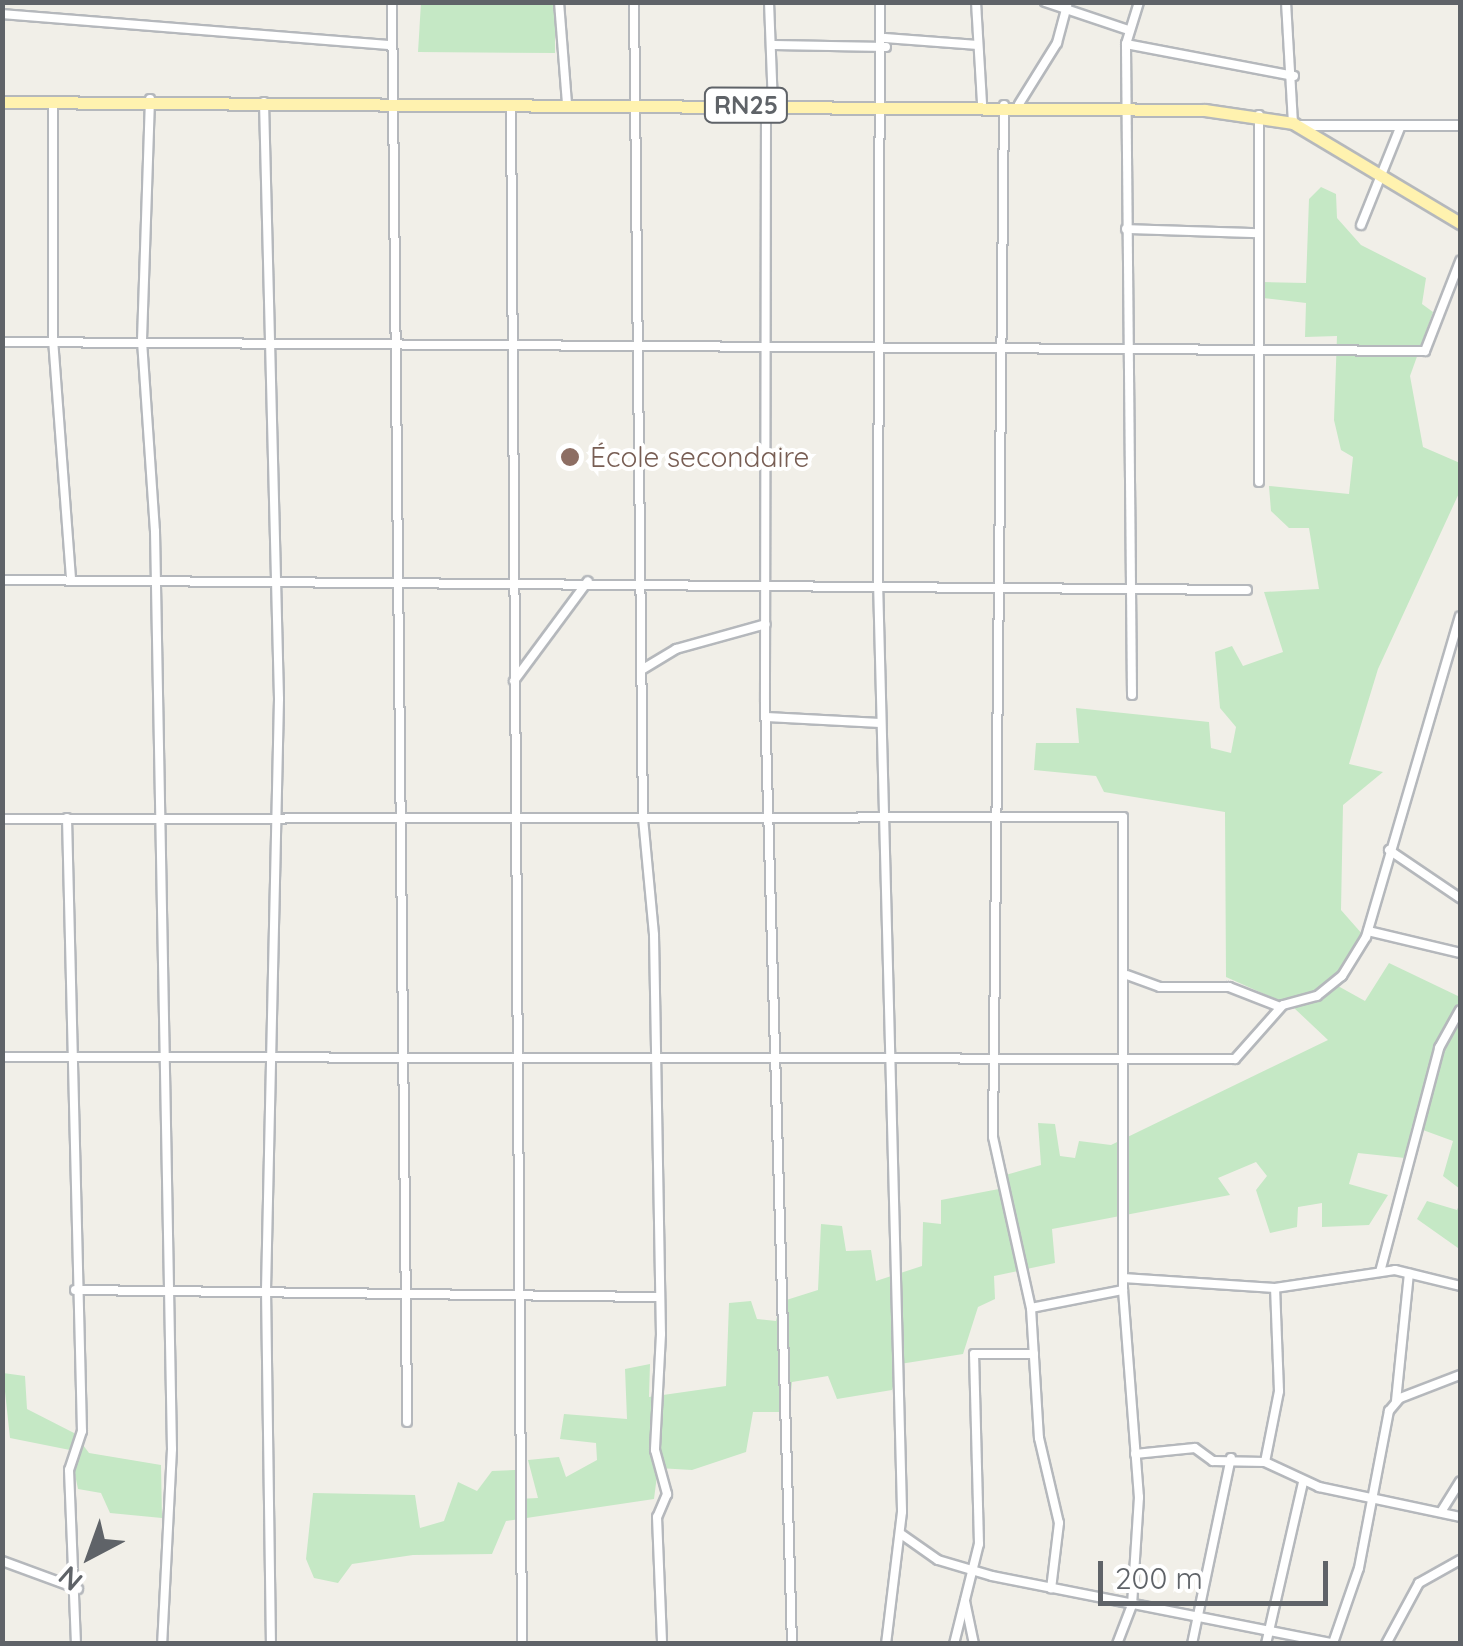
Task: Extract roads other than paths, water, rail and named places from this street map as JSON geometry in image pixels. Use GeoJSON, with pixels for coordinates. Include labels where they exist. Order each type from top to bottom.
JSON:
{"type":"FeatureCollection","features":[{"type":"Feature","properties":{"kind":"main road","name":"RN25"},"geometry":{"type":"LineString","coordinates":[[2,102],[1018,104],[1259,115],[1296,124],[1381,182],[1460,224]]}},
{"type":"Feature","properties":{"kind":"street"},"geometry":{"type":"LineString","coordinates":[[392,2],[392,579],[404,818],[410,1294],[407,1422]]}},
{"type":"Feature","properties":{"kind":"street"},"geometry":{"type":"LineString","coordinates":[[558,2],[567,104]]}},
{"type":"Feature","properties":{"kind":"street"},"geometry":{"type":"LineString","coordinates":[[634,2],[643,818],[654,1055],[662,1644]]}},
{"type":"Feature","properties":{"kind":"street"},"geometry":{"type":"LineString","coordinates":[[769,2],[774,45],[764,345],[766,717],[781,1058],[792,1644]]}},
{"type":"Feature","properties":{"kind":"street"},"geometry":{"type":"LineString","coordinates":[[880,2],[886,42],[886,344],[878,581],[887,1053],[898,1182],[901,1534],[887,1579],[886,1644]]}},
{"type":"Feature","properties":{"kind":"street"},"geometry":{"type":"LineString","coordinates":[[976,2],[982,104]]}},
{"type":"Feature","properties":{"kind":"street"},"geometry":{"type":"LineString","coordinates":[[1045,2],[1067,6],[1128,30]]}},
{"type":"Feature","properties":{"kind":"street"},"geometry":{"type":"LineString","coordinates":[[1132,695],[1126,44],[1139,2]]}},
{"type":"Feature","properties":{"kind":"street"},"geometry":{"type":"LineString","coordinates":[[1286,2],[1296,124],[1400,128],[1460,125]]}},
{"type":"Feature","properties":{"kind":"street"},"geometry":{"type":"LineString","coordinates":[[1018,104],[1067,6]]}},
{"type":"Feature","properties":{"kind":"street"},"geometry":{"type":"LineString","coordinates":[[2,14],[391,45]]}},
{"type":"Feature","properties":{"kind":"street"},"geometry":{"type":"LineString","coordinates":[[774,45],[978,44]]}},
{"type":"Feature","properties":{"kind":"street"},"geometry":{"type":"LineString","coordinates":[[1126,44],[1294,76]]}},
{"type":"Feature","properties":{"kind":"street"},"geometry":{"type":"LineString","coordinates":[[150,100],[142,341],[156,581],[161,1059],[172,1462],[162,1644]]}},
{"type":"Feature","properties":{"kind":"street"},"geometry":{"type":"LineString","coordinates":[[54,101],[53,339],[71,578]]}},
{"type":"Feature","properties":{"kind":"street"},"geometry":{"type":"LineString","coordinates":[[264,102],[275,581],[273,1062],[266,1289],[271,1644]]}},
{"type":"Feature","properties":{"kind":"street"},"geometry":{"type":"LineString","coordinates":[[510,102],[510,578],[519,818],[516,1301],[522,1644]]}},
{"type":"Feature","properties":{"kind":"street"},"geometry":{"type":"LineString","coordinates":[[1004,105],[1004,582],[996,818],[993,1137],[1031,1308],[1039,1438],[1059,1523],[1051,1588]]}},
{"type":"Feature","properties":{"kind":"street"},"geometry":{"type":"LineString","coordinates":[[1259,115],[1255,232],[1259,482]]}},
{"type":"Feature","properties":{"kind":"street"},"geometry":{"type":"LineString","coordinates":[[1361,225],[1400,128]]}},
{"type":"Feature","properties":{"kind":"street"},"geometry":{"type":"LineString","coordinates":[[1126,229],[1255,232]]}},
{"type":"Feature","properties":{"kind":"street"},"geometry":{"type":"LineString","coordinates":[[2,342],[53,339],[513,344],[1258,344],[1429,351],[1460,261]]}},
{"type":"Feature","properties":{"kind":"street"},"geometry":{"type":"LineString","coordinates":[[2,580],[510,578],[1128,584],[1248,590]]}},
{"type":"Feature","properties":{"kind":"street"},"geometry":{"type":"LineString","coordinates":[[514,681],[588,580]]}},
{"type":"Feature","properties":{"kind":"street"},"geometry":{"type":"LineString","coordinates":[[2,1056],[516,1062],[654,1055],[781,1058],[887,1053],[1124,1052],[1235,1059],[1280,1007],[1342,976],[1368,931],[1388,850],[1460,616]]}},
{"type":"Feature","properties":{"kind":"street"},"geometry":{"type":"LineString","coordinates":[[643,670],[676,650],[766,624]]}},
{"type":"Feature","properties":{"kind":"street"},"geometry":{"type":"LineString","coordinates":[[766,717],[881,723]]}},
{"type":"Feature","properties":{"kind":"street"},"geometry":{"type":"LineString","coordinates":[[2,818],[1127,820],[1123,1290],[1134,1454],[1132,1605],[1117,1644]]}},
{"type":"Feature","properties":{"kind":"street"},"geometry":{"type":"LineString","coordinates":[[68,818],[75,1290],[82,1431],[70,1470],[78,1589],[76,1644]]}},
{"type":"Feature","properties":{"kind":"street"},"geometry":{"type":"LineString","coordinates":[[1388,850],[1460,898]]}},
{"type":"Feature","properties":{"kind":"street"},"geometry":{"type":"LineString","coordinates":[[1368,931],[1460,953]]}},
{"type":"Feature","properties":{"kind":"street"},"geometry":{"type":"LineString","coordinates":[[1127,975],[1160,986],[1229,987],[1280,1007]]}},
{"type":"Feature","properties":{"kind":"street"},"geometry":{"type":"LineString","coordinates":[[1380,1272],[1439,1048],[1460,1010]]}},
{"type":"Feature","properties":{"kind":"street"},"geometry":{"type":"LineString","coordinates":[[1123,1278],[1275,1288],[1380,1272],[1409,1274],[1460,1286]]}},
{"type":"Feature","properties":{"kind":"street"},"geometry":{"type":"LineString","coordinates":[[901,1534],[913,1546],[976,1572],[1333,1644],[1360,1568],[1370,1496],[1396,1401],[1409,1274]]}},
{"type":"Feature","properties":{"kind":"street"},"geometry":{"type":"LineString","coordinates":[[1265,1462],[1280,1378],[1275,1288]]}},
{"type":"Feature","properties":{"kind":"street"},"geometry":{"type":"LineString","coordinates":[[75,1290],[266,1289],[516,1301],[659,1297]]}},
{"type":"Feature","properties":{"kind":"street"},"geometry":{"type":"LineString","coordinates":[[1031,1308],[1123,1290]]}},
{"type":"Feature","properties":{"kind":"street"},"geometry":{"type":"LineString","coordinates":[[954,1644],[976,1572],[974,1354],[1034,1354]]}},
{"type":"Feature","properties":{"kind":"street"},"geometry":{"type":"LineString","coordinates":[[1396,1401],[1460,1375]]}},
{"type":"Feature","properties":{"kind":"street"},"geometry":{"type":"LineString","coordinates":[[1134,1454],[1195,1448],[1213,1461],[1231,1458],[1265,1462],[1303,1482],[1460,1518]]}},
{"type":"Feature","properties":{"kind":"street"},"geometry":{"type":"LineString","coordinates":[[1192,1644],[1231,1458]]}},
{"type":"Feature","properties":{"kind":"street"},"geometry":{"type":"LineString","coordinates":[[1266,1644],[1303,1482]]}},
{"type":"Feature","properties":{"kind":"street"},"geometry":{"type":"LineString","coordinates":[[1441,1512],[1460,1482]]}},
{"type":"Feature","properties":{"kind":"street"},"geometry":{"type":"LineString","coordinates":[[898,1553],[913,1546]]}},
{"type":"Feature","properties":{"kind":"street"},"geometry":{"type":"LineString","coordinates":[[2,1560],[78,1589]]}},
{"type":"Feature","properties":{"kind":"street"},"geometry":{"type":"LineString","coordinates":[[1386,1644],[1420,1583],[1460,1560]]}},
{"type":"Feature","properties":{"kind":"street"},"geometry":{"type":"LineString","coordinates":[[966,1601],[974,1644]]}},
{"type":"Feature","properties":{"kind":"place","name":"École secondaire"},"geometry":{"type":"Point","coordinates":[570,457]}}]}
